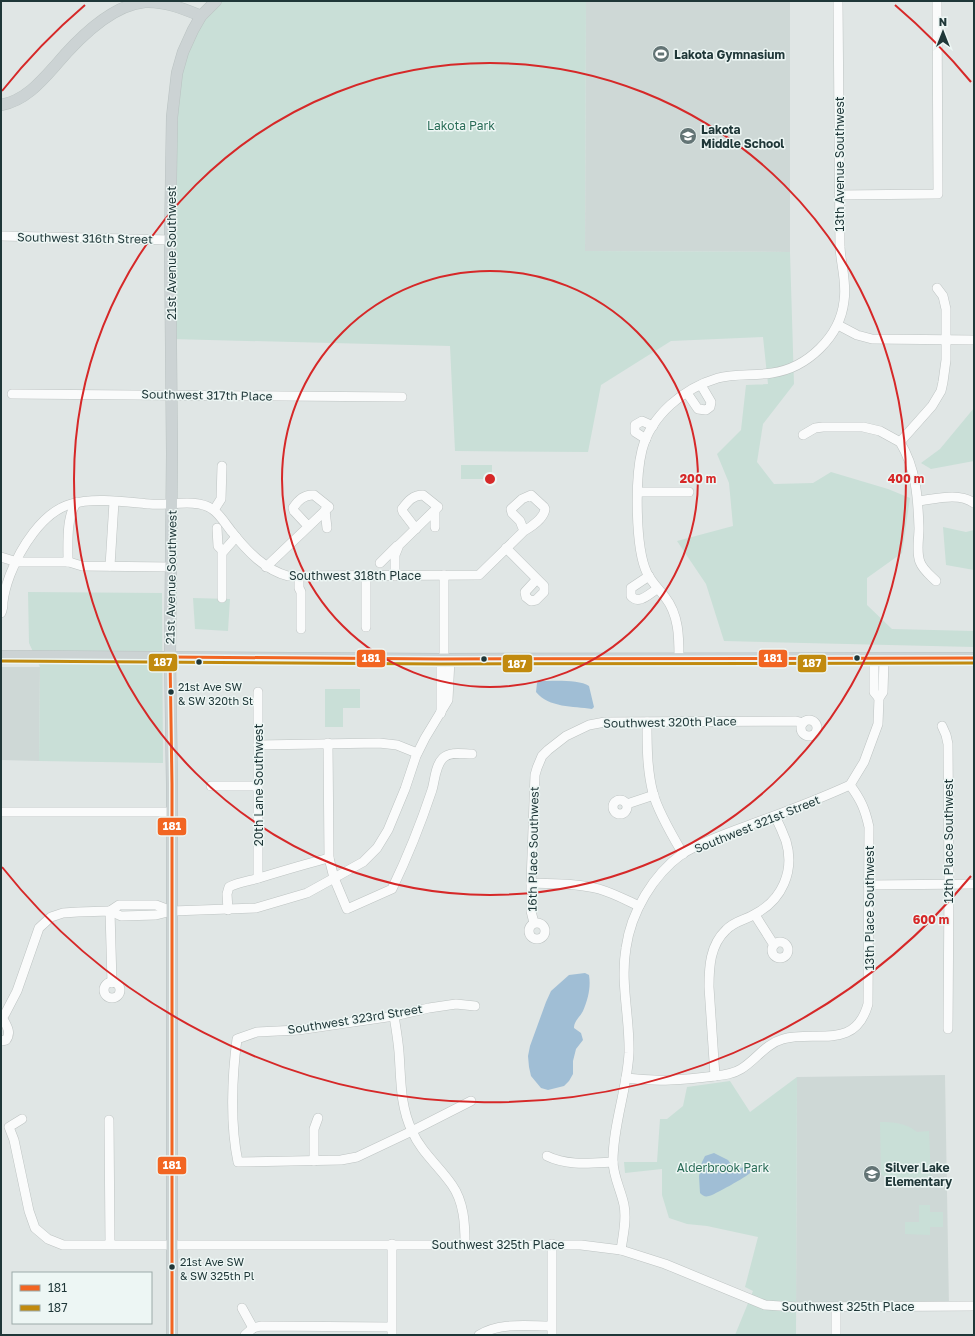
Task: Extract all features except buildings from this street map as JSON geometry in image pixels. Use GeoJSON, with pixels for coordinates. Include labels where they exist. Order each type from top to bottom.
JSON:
{"type":"FeatureCollection","features":[{"type":"Feature","properties":{"kind":"main road","name":"21st Avenue Southwest"},"geometry":{"type":"LineString","coordinates":[[172,1335],[172,812],[170,657],[172,567],[172,395],[170,240],[172,118],[176,82],[183,52],[192,30],[201,16],[216,1]]}},
{"type":"Feature","properties":{"kind":"main road"},"geometry":{"type":"LineString","coordinates":[[1,105],[15,100],[34,89],[72,46],[100,23],[131,3],[146,2],[175,6],[201,16]]}},
{"type":"Feature","properties":{"kind":"main road"},"geometry":{"type":"LineString","coordinates":[[1,656],[445,659],[974,658]]}},
{"type":"Feature","properties":{"kind":"street","name":"13th Avenue Southwest"},"geometry":{"type":"LineString","coordinates":[[838,1],[840,247],[845,284],[844,302],[838,325]]}},
{"type":"Feature","properties":{"kind":"street"},"geometry":{"type":"LineString","coordinates":[[839,195],[938,194],[937,1]]}},
{"type":"Feature","properties":{"kind":"street","name":"Southwest 316th Street"},"geometry":{"type":"LineString","coordinates":[[1,236],[170,240]]}},
{"type":"Feature","properties":{"kind":"street"},"geometry":{"type":"LineString","coordinates":[[900,442],[932,406],[941,391],[945,372],[945,301],[937,288]]}},
{"type":"Feature","properties":{"kind":"street"},"geometry":{"type":"LineString","coordinates":[[679,658],[679,635],[677,624],[670,605],[649,576],[642,559],[638,492],[639,466],[646,439],[653,426],[670,405],[687,393],[716,378],[729,375],[773,373],[788,369],[801,363],[821,346],[838,325],[856,335],[872,339],[946,341],[974,340]]}},
{"type":"Feature","properties":{"kind":"street"},"geometry":{"type":"LineString","coordinates":[[687,393],[698,409],[706,410],[710,407],[711,402],[701,385]]}},
{"type":"Feature","properties":{"kind":"street","name":"Southwest 317th Place"},"geometry":{"type":"LineString","coordinates":[[12,394],[402,397]]}},
{"type":"Feature","properties":{"kind":"street"},"geometry":{"type":"LineString","coordinates":[[646,439],[635,432],[635,425],[642,421],[653,426]]}},
{"type":"Feature","properties":{"kind":"street"},"geometry":{"type":"LineString","coordinates":[[802,435],[815,428],[863,427],[880,431],[900,442],[912,467],[918,501],[918,548],[920,562],[936,581]]}},
{"type":"Feature","properties":{"kind":"street"},"geometry":{"type":"LineString","coordinates":[[1,613],[7,583],[32,534],[46,519],[64,506],[77,502],[198,504],[208,506],[214,510],[221,499],[222,466]]}},
{"type":"Feature","properties":{"kind":"street"},"geometry":{"type":"LineString","coordinates":[[638,492],[689,492]]}},
{"type":"Feature","properties":{"kind":"street"},"geometry":{"type":"LineString","coordinates":[[266,567],[329,507],[316,496],[309,495],[302,497],[293,509],[308,526]]}},
{"type":"Feature","properties":{"kind":"street"},"geometry":{"type":"LineString","coordinates":[[380,563],[416,529],[435,511],[438,507],[426,496],[419,495],[412,498],[402,510],[416,529]]}},
{"type":"Feature","properties":{"kind":"street"},"geometry":{"type":"LineString","coordinates":[[918,501],[956,497],[969,499],[974,503]]}},
{"type":"Feature","properties":{"kind":"street"},"geometry":{"type":"LineString","coordinates":[[68,562],[70,520],[72,509],[77,502]]}},
{"type":"Feature","properties":{"kind":"street"},"geometry":{"type":"LineString","coordinates":[[110,566],[114,502]]}},
{"type":"Feature","properties":{"kind":"street","name":"Southwest 318th Place"},"geometry":{"type":"LineString","coordinates":[[214,510],[236,537],[266,567],[288,576],[479,575],[524,531]]}},
{"type":"Feature","properties":{"kind":"street"},"geometry":{"type":"LineString","coordinates":[[325,510],[327,528]]}},
{"type":"Feature","properties":{"kind":"street"},"geometry":{"type":"LineString","coordinates":[[435,511],[435,527]]}},
{"type":"Feature","properties":{"kind":"street"},"geometry":{"type":"LineString","coordinates":[[217,528],[218,546],[223,551]]}},
{"type":"Feature","properties":{"kind":"street"},"geometry":{"type":"LineString","coordinates":[[222,598],[223,551],[236,537]]}},
{"type":"Feature","properties":{"kind":"street"},"geometry":{"type":"LineString","coordinates":[[395,576],[395,555],[398,546]]}},
{"type":"Feature","properties":{"kind":"street"},"geometry":{"type":"LineString","coordinates":[[506,548],[537,579]]}},
{"type":"Feature","properties":{"kind":"street"},"geometry":{"type":"LineString","coordinates":[[1,557],[17,562],[68,562],[82,566],[172,567]]}},
{"type":"Feature","properties":{"kind":"street"},"geometry":{"type":"LineString","coordinates":[[1,1041],[6,1040],[9,1035],[8,1029],[2,1018],[17,991],[39,928],[51,917],[64,913],[110,911],[121,916],[156,915],[172,911],[256,908],[281,902],[307,893],[363,862],[377,848],[388,830],[405,789],[417,753],[450,695],[445,659],[444,575]]}},
{"type":"Feature","properties":{"kind":"street"},"geometry":{"type":"LineString","coordinates":[[299,576],[302,629]]}},
{"type":"Feature","properties":{"kind":"street"},"geometry":{"type":"LineString","coordinates":[[366,576],[366,627]]}},
{"type":"Feature","properties":{"kind":"street"},"geometry":{"type":"LineString","coordinates":[[649,576],[631,588],[631,596],[634,600],[640,600],[657,589]]}},
{"type":"Feature","properties":{"kind":"street"},"geometry":{"type":"LineString","coordinates":[[850,785],[864,762],[878,724],[879,698],[883,692],[879,659]]}},
{"type":"Feature","properties":{"kind":"street","name":"20th Lane Southwest"},"geometry":{"type":"LineString","coordinates":[[258,692],[258,878]]}},
{"type":"Feature","properties":{"kind":"street","name":"Southwest 320th Place"},"geometry":{"type":"LineString","coordinates":[[535,775],[539,763],[548,750],[566,736],[589,725],[605,722],[796,721],[803,723]]}},
{"type":"Feature","properties":{"kind":"street"},"geometry":{"type":"LineString","coordinates":[[647,722],[649,773],[654,794],[669,829],[683,854]]}},
{"type":"Feature","properties":{"kind":"street","name":"12th Place Southwest"},"geometry":{"type":"LineString","coordinates":[[942,726],[948,744],[948,1029]]}},
{"type":"Feature","properties":{"kind":"street"},"geometry":{"type":"LineString","coordinates":[[328,743],[329,858],[334,878],[347,909],[392,889],[432,789],[441,759],[450,754],[472,754]]}},
{"type":"Feature","properties":{"kind":"street"},"geometry":{"type":"LineString","coordinates":[[258,744],[379,743],[397,745],[417,753]]}},
{"type":"Feature","properties":{"kind":"street","name":"16th Place Southwest"},"geometry":{"type":"LineString","coordinates":[[534,923],[531,912],[531,882],[535,775]]}},
{"type":"Feature","properties":{"kind":"street","name":"Southwest 321st Street"},"geometry":{"type":"LineString","coordinates":[[621,1250],[625,1218],[624,1204],[616,1179],[613,1162],[615,1135],[626,1078],[628,1046],[624,960],[630,932],[639,906],[651,886],[668,866],[683,854],[715,838],[814,802],[850,785]]}},
{"type":"Feature","properties":{"kind":"street","name":"13th Place Southwest"},"geometry":{"type":"LineString","coordinates":[[715,1076],[729,1075],[740,1070],[763,1050],[782,1039],[838,1036],[844,1034],[859,1022],[865,1014],[868,1004],[869,827],[866,813],[860,800],[850,785]]}},
{"type":"Feature","properties":{"kind":"street"},"geometry":{"type":"LineString","coordinates":[[211,786],[258,786]]}},
{"type":"Feature","properties":{"kind":"street"},"geometry":{"type":"LineString","coordinates":[[627,804],[654,794]]}},
{"type":"Feature","properties":{"kind":"street"},"geometry":{"type":"LineString","coordinates":[[1,812],[172,812]]}},
{"type":"Feature","properties":{"kind":"street"},"geometry":{"type":"LineString","coordinates":[[626,1078],[660,1081],[696,1079],[715,1076],[708,987],[708,972],[711,958],[719,939],[725,931],[735,922],[755,915],[771,903],[784,887],[788,871],[786,842],[775,816]]}},
{"type":"Feature","properties":{"kind":"street"},"geometry":{"type":"LineString","coordinates":[[228,910],[227,894],[229,887],[304,864],[329,858]]}},
{"type":"Feature","properties":{"kind":"street"},"geometry":{"type":"LineString","coordinates":[[531,882],[574,885],[599,889],[612,893],[639,906]]}},
{"type":"Feature","properties":{"kind":"street"},"geometry":{"type":"LineString","coordinates":[[868,885],[974,884]]}},
{"type":"Feature","properties":{"kind":"street"},"geometry":{"type":"LineString","coordinates":[[110,911],[112,983]]}},
{"type":"Feature","properties":{"kind":"street"},"geometry":{"type":"LineString","coordinates":[[755,915],[774,945]]}},
{"type":"Feature","properties":{"kind":"street","name":"Southwest 323rd Street"},"geometry":{"type":"LineString","coordinates":[[314,1161],[238,1162],[235,1146],[233,1113],[234,1072],[237,1039],[256,1032],[298,1030],[394,1016],[429,1008],[456,1004],[475,1006]]}},
{"type":"Feature","properties":{"kind":"street"},"geometry":{"type":"LineString","coordinates":[[394,1016],[399,1051],[402,1099],[405,1111],[412,1132],[424,1150],[453,1186],[459,1199],[463,1214],[465,1244]]}},
{"type":"Feature","properties":{"kind":"street"},"geometry":{"type":"LineString","coordinates":[[318,1118],[314,1129],[314,1161],[340,1160],[358,1157],[412,1132],[471,1101]]}},
{"type":"Feature","properties":{"kind":"street"},"geometry":{"type":"LineString","coordinates":[[5,1124],[22,1119]]}},
{"type":"Feature","properties":{"kind":"street"},"geometry":{"type":"LineString","coordinates":[[109,1120],[110,1244]]}},
{"type":"Feature","properties":{"kind":"street","name":"Southwest 325th Place"},"geometry":{"type":"LineString","coordinates":[[5,1124],[14,1140],[29,1211],[35,1228],[48,1239],[63,1245],[581,1245],[621,1250],[665,1264],[766,1305],[796,1307],[974,1306]]}},
{"type":"Feature","properties":{"kind":"street"},"geometry":{"type":"LineString","coordinates":[[547,1156],[563,1162],[613,1162]]}},
{"type":"Feature","properties":{"kind":"street"},"geometry":{"type":"LineString","coordinates":[[245,1335],[253,1328],[261,1326],[314,1330],[392,1331],[392,1244]]}},
{"type":"Feature","properties":{"kind":"street"},"geometry":{"type":"LineString","coordinates":[[479,1335],[487,1330],[506,1326],[551,1330],[552,1244]]}},
{"type":"Feature","properties":{"kind":"street"},"geometry":{"type":"LineString","coordinates":[[836,1307],[836,1335]]}},
{"type":"Feature","properties":{"kind":"street"},"geometry":{"type":"LineString","coordinates":[[242,1308],[253,1328]]}},
{"type":"Feature","properties":{"kind":"shaded area","name":"Lakota Middle School"},"geometry":{"type":"Polygon","coordinates":[[[586,1],[790,1],[790,252],[585,251],[586,1]]]}},
{"type":"Feature","properties":{"kind":"shaded area"},"geometry":{"type":"Polygon","coordinates":[[[1,667],[40,667],[39,761],[1,760],[1,667]]]}},
{"type":"Feature","properties":{"kind":"shaded area","name":"Silver Lake Elementary"},"geometry":{"type":"Polygon","coordinates":[[[945,1075],[949,1306],[796,1307],[797,1077],[945,1075]]]}},
{"type":"Feature","properties":{"kind":"green space","name":"Lakota Park"},"geometry":{"type":"Polygon","coordinates":[[[216,1],[586,1],[585,251],[790,252],[794,384],[763,424],[757,462],[774,484],[813,483],[831,472],[888,489],[910,498],[902,553],[867,578],[867,605],[892,629],[974,631],[974,647],[724,641],[706,584],[677,541],[733,526],[729,483],[717,454],[741,430],[746,385],[768,384],[763,337],[671,341],[601,385],[588,452],[455,451],[450,346],[171,339],[172,117],[183,52],[216,1]]]}},
{"type":"Feature","properties":{"kind":"green space"},"geometry":{"type":"Polygon","coordinates":[[[974,408],[974,461],[931,469],[921,463],[940,449],[974,408]]]}},
{"type":"Feature","properties":{"kind":"green space"},"geometry":{"type":"Polygon","coordinates":[[[461,465],[492,465],[492,479],[461,479],[461,465]]]}},
{"type":"Feature","properties":{"kind":"green space"},"geometry":{"type":"Polygon","coordinates":[[[943,527],[966,532],[974,530],[974,570],[946,565],[943,527]]]}},
{"type":"Feature","properties":{"kind":"green space"},"geometry":{"type":"Polygon","coordinates":[[[28,592],[162,593],[163,763],[39,761],[40,667],[29,643],[28,592]]]}},
{"type":"Feature","properties":{"kind":"green space"},"geometry":{"type":"Polygon","coordinates":[[[193,598],[230,599],[228,631],[195,629],[193,598]]]}},
{"type":"Feature","properties":{"kind":"green space"},"geometry":{"type":"Polygon","coordinates":[[[325,689],[360,689],[360,708],[343,708],[343,727],[325,727],[325,689]]]}},
{"type":"Feature","properties":{"kind":"green space","name":"Alderbrook Park"},"geometry":{"type":"Polygon","coordinates":[[[797,1077],[796,1335],[735,1335],[753,1291],[745,1287],[758,1237],[707,1226],[687,1224],[669,1218],[662,1195],[662,1169],[625,1173],[624,1162],[657,1162],[660,1119],[667,1119],[683,1106],[687,1087],[730,1081],[750,1112],[797,1077]]]}},
{"type":"Feature","properties":{"kind":"green space"},"geometry":{"type":"Polygon","coordinates":[[[880,1122],[904,1125],[917,1132],[929,1131],[931,1179],[885,1178],[881,1174],[880,1122]]]}},
{"type":"Feature","properties":{"kind":"green space"},"geometry":{"type":"Polygon","coordinates":[[[919,1205],[930,1205],[930,1212],[943,1212],[943,1227],[930,1227],[930,1235],[905,1234],[905,1222],[919,1222],[919,1205]]]}},
{"type":"Feature","properties":{"kind":"water"},"geometry":{"type":"Polygon","coordinates":[[[539,681],[565,681],[585,684],[589,686],[594,707],[592,709],[554,704],[541,697],[536,692],[537,683],[539,681]]]}},
{"type":"Feature","properties":{"kind":"water"},"geometry":{"type":"Polygon","coordinates":[[[585,973],[589,975],[590,980],[588,998],[583,1011],[574,1026],[574,1028],[581,1033],[583,1040],[576,1049],[573,1061],[573,1074],[564,1086],[548,1090],[541,1088],[531,1076],[528,1056],[530,1046],[546,1002],[551,991],[569,975],[585,973]]]}},
{"type":"Feature","properties":{"kind":"water"},"geometry":{"type":"Polygon","coordinates":[[[714,1153],[728,1160],[733,1167],[738,1169],[744,1167],[750,1170],[750,1173],[716,1193],[709,1196],[703,1196],[700,1193],[699,1176],[702,1162],[705,1156],[714,1153]]]}},
{"type":"Feature","properties":{"kind":"transit line","name":"181"},"geometry":{"type":"LineString","coordinates":[[170,657],[441,659],[974,658]]}},
{"type":"Feature","properties":{"kind":"transit line","name":"181"},"geometry":{"type":"LineString","coordinates":[[170,657],[172,784],[172,1335]]}},
{"type":"Feature","properties":{"kind":"transit line","name":"187"},"geometry":{"type":"LineString","coordinates":[[1,661],[441,664],[974,663]]}},
{"type":"Feature","properties":{"kind":"place","name":"Lakota Gymnasium"},"geometry":{"type":"Point","coordinates":[661,54]}},
{"type":"Feature","properties":{"kind":"place","name":"Lakota Middle School"},"geometry":{"type":"Point","coordinates":[688,136]}},
{"type":"Feature","properties":{"kind":"place","name":"21st Ave SW & SW 320th St"},"geometry":{"type":"Point","coordinates":[171,692]}},
{"type":"Feature","properties":{"kind":"place","name":"Silver Lake Elementary"},"geometry":{"type":"Point","coordinates":[872,1174]}},
{"type":"Feature","properties":{"kind":"place","name":"21st Ave SW & SW 325th Pl"},"geometry":{"type":"Point","coordinates":[172,1267]}}]}
